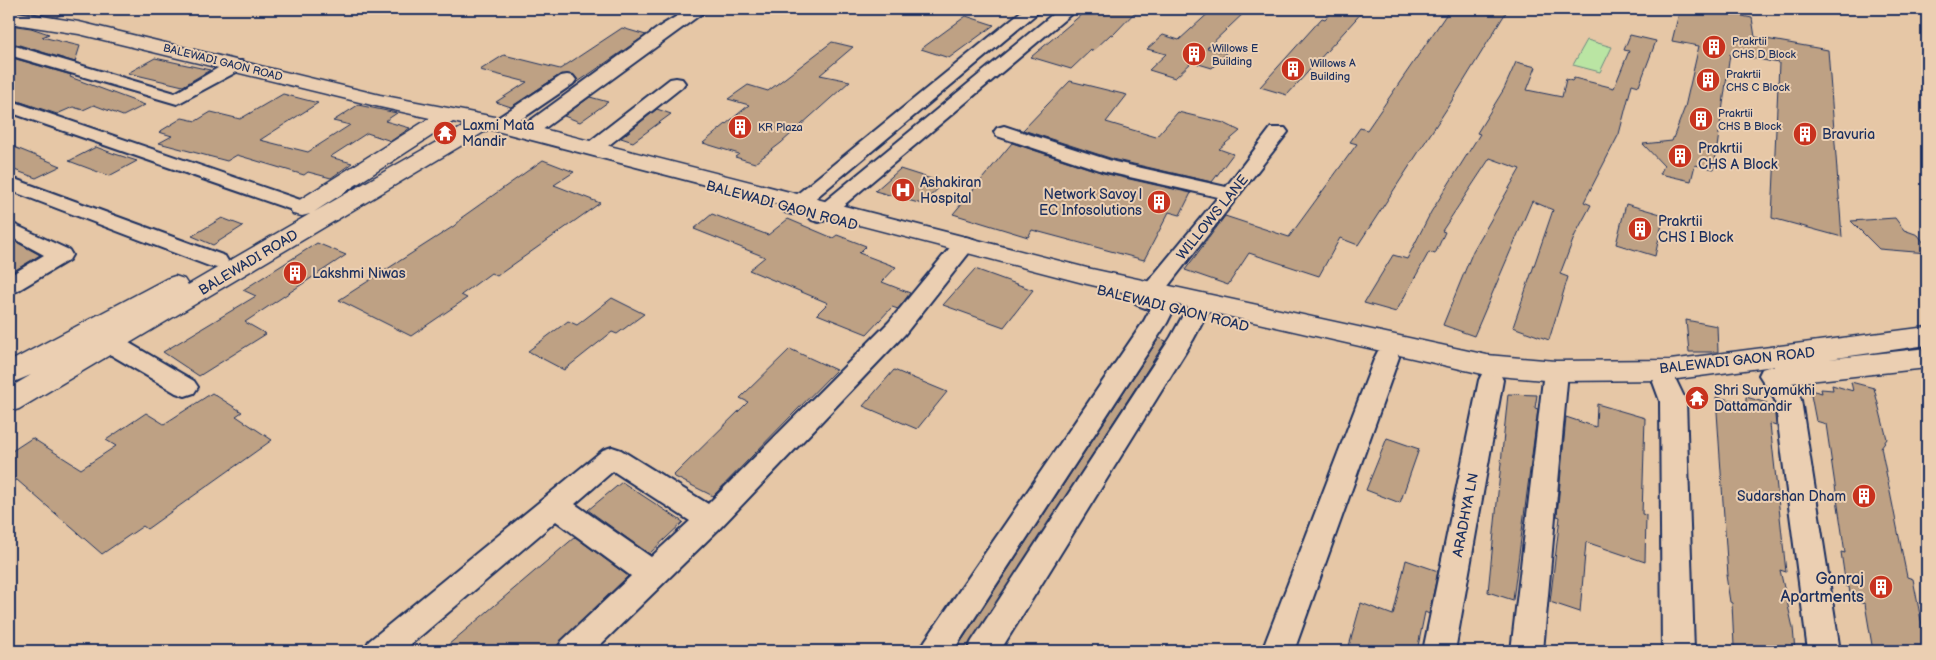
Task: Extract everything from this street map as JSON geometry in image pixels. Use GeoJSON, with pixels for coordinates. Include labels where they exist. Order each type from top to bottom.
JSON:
{"type":"FeatureCollection","features":[{"type":"Feature","properties":{"kind":"main road","name":"BALEWADI GAON ROAD"},"geometry":{"type":"LineString","coordinates":[[9,17],[79,28],[444,115],[527,132],[809,209]]}},
{"type":"Feature","properties":{"kind":"main road","name":"BALEWADI ROAD"},"geometry":{"type":"LineString","coordinates":[[9,401],[99,337],[217,261],[305,208],[444,115]]}},
{"type":"Feature","properties":{"kind":"main road","name":"BALEWADI GAON ROAD"},"geometry":{"type":"LineString","coordinates":[[489,124],[646,168],[963,248],[1154,299],[1556,378],[1568,387],[1771,375],[1927,358]]}},
{"type":"Feature","properties":{"kind":"main road","name":"BALEWADI ROAD"},"geometry":{"type":"LineString","coordinates":[[9,374],[99,337],[489,124]]}},
{"type":"Feature","properties":{"kind":"main road"},"geometry":{"type":"LineString","coordinates":[[385,156],[411,166]]}},
{"type":"Feature","properties":{"kind":"main road","name":"BALEWADI GAON ROAD"},"geometry":{"type":"LineString","coordinates":[[1154,299],[1195,314],[1491,380],[1556,378],[1670,370],[1927,336]]}},
{"type":"Feature","properties":{"kind":"street"},"geometry":{"type":"LineString","coordinates":[[527,132],[668,29],[700,9]]}},
{"type":"Feature","properties":{"kind":"street"},"geometry":{"type":"LineString","coordinates":[[809,209],[1034,9]]}},
{"type":"Feature","properties":{"kind":"street"},"geometry":{"type":"LineString","coordinates":[[809,209],[1069,9]]}},
{"type":"Feature","properties":{"kind":"street"},"geometry":{"type":"LineString","coordinates":[[14,51],[177,99],[236,65]]}},
{"type":"Feature","properties":{"kind":"street"},"geometry":{"type":"LineString","coordinates":[[489,124],[567,80]]}},
{"type":"Feature","properties":{"kind":"street"},"geometry":{"type":"LineString","coordinates":[[592,149],[676,83]]}},
{"type":"Feature","properties":{"kind":"street"},"geometry":{"type":"LineString","coordinates":[[9,106],[305,208]]}},
{"type":"Feature","properties":{"kind":"street"},"geometry":{"type":"LineString","coordinates":[[1004,132],[1110,167],[1231,194]]}},
{"type":"Feature","properties":{"kind":"street","name":"WILLOWS LANE"},"geometry":{"type":"LineString","coordinates":[[936,651],[1151,330],[1154,299],[1278,132]]}},
{"type":"Feature","properties":{"kind":"street"},"geometry":{"type":"LineString","coordinates":[[9,183],[217,261]]}},
{"type":"Feature","properties":{"kind":"street"},"geometry":{"type":"LineString","coordinates":[[9,228],[61,255],[9,286]]}},
{"type":"Feature","properties":{"kind":"street"},"geometry":{"type":"LineString","coordinates":[[573,651],[710,520],[897,328],[963,248]]}},
{"type":"Feature","properties":{"kind":"street"},"geometry":{"type":"LineString","coordinates":[[983,651],[1181,340],[1195,314]]}},
{"type":"Feature","properties":{"kind":"street"},"geometry":{"type":"LineString","coordinates":[[1151,330],[1181,340]]}},
{"type":"Feature","properties":{"kind":"street"},"geometry":{"type":"LineString","coordinates":[[99,337],[184,387]]}},
{"type":"Feature","properties":{"kind":"street"},"geometry":{"type":"LineString","coordinates":[[1278,651],[1387,357]]}},
{"type":"Feature","properties":{"kind":"street"},"geometry":{"type":"LineString","coordinates":[[1771,375],[1784,391],[1788,400],[1824,651]]}},
{"type":"Feature","properties":{"kind":"street"},"geometry":{"type":"LineString","coordinates":[[1527,651],[1556,378]]}},
{"type":"Feature","properties":{"kind":"street","name":"ARADHYA LN"},"geometry":{"type":"LineString","coordinates":[[1439,651],[1491,380]]}},
{"type":"Feature","properties":{"kind":"street"},"geometry":{"type":"LineString","coordinates":[[1665,382],[1673,401],[1678,651]]}},
{"type":"Feature","properties":{"kind":"street"},"geometry":{"type":"LineString","coordinates":[[380,651],[612,457],[710,520]]}},
{"type":"Feature","properties":{"kind":"street"},"geometry":{"type":"LineString","coordinates":[[555,505],[653,575]]}},
{"type":"Feature","properties":{"kind":"green space"},"geometry":{"type":"Polygon","coordinates":[[[1587,40],[1612,47],[1600,72],[1573,65],[1587,40]]]}},
{"type":"Feature","properties":{"kind":"building"},"geometry":{"type":"Polygon","coordinates":[[[9,9],[73,9],[56,17],[9,9]]]}},
{"type":"Feature","properties":{"kind":"building"},"geometry":{"type":"Polygon","coordinates":[[[1088,9],[1138,9],[1113,35],[1111,34],[1093,51],[1091,50],[1071,69],[1031,57],[1088,9]]]}},
{"type":"Feature","properties":{"kind":"building","name":"Willows E Building"},"geometry":{"type":"Polygon","coordinates":[[[1213,9],[1248,9],[1207,48],[1226,53],[1212,68],[1192,62],[1175,78],[1149,70],[1166,54],[1147,49],[1163,35],[1179,40],[1213,9]]]}},
{"type":"Feature","properties":{"kind":"building"},"geometry":{"type":"Polygon","coordinates":[[[1334,9],[1365,9],[1287,95],[1260,87],[1322,18],[1325,19],[1334,9]]]}},
{"type":"Feature","properties":{"kind":"building"},"geometry":{"type":"Polygon","coordinates":[[[1450,9],[1508,9],[1448,107],[1358,245],[1340,238],[1319,276],[1249,253],[1228,285],[1185,270],[1225,216],[1289,237],[1357,144],[1350,142],[1360,128],[1367,130],[1450,9]]]}},
{"type":"Feature","properties":{"kind":"building"},"geometry":{"type":"Polygon","coordinates":[[[1680,9],[1731,9],[1742,16],[1752,18],[1755,37],[1828,50],[1842,237],[1772,218],[1779,63],[1730,54],[1714,169],[1695,165],[1691,181],[1660,174],[1664,166],[1643,144],[1672,141],[1685,107],[1699,46],[1672,41],[1680,9]]]}},
{"type":"Feature","properties":{"kind":"building"},"geometry":{"type":"Polygon","coordinates":[[[966,16],[994,25],[949,58],[921,49],[966,16]]]}},
{"type":"Feature","properties":{"kind":"building"},"geometry":{"type":"Polygon","coordinates":[[[9,25],[31,28],[49,34],[42,37],[80,46],[75,62],[16,44],[9,46],[9,25]]]}},
{"type":"Feature","properties":{"kind":"building"},"geometry":{"type":"Polygon","coordinates":[[[622,28],[646,35],[575,84],[578,80],[574,75],[561,74],[511,107],[496,102],[527,82],[480,70],[504,55],[560,69],[622,28]]]}},
{"type":"Feature","properties":{"kind":"building"},"geometry":{"type":"Polygon","coordinates":[[[1630,35],[1656,41],[1639,86],[1632,84],[1619,134],[1584,202],[1591,205],[1575,235],[1560,274],[1568,277],[1549,340],[1513,327],[1553,210],[1532,201],[1474,336],[1443,325],[1473,251],[1520,169],[1490,158],[1442,231],[1445,232],[1435,254],[1429,252],[1396,312],[1364,303],[1393,255],[1407,259],[1431,212],[1480,134],[1477,133],[1504,89],[1516,62],[1536,67],[1527,90],[1562,97],[1566,79],[1572,81],[1574,78],[1614,88],[1629,51],[1624,50],[1630,35]]]}},
{"type":"Feature","properties":{"kind":"building"},"geometry":{"type":"Polygon","coordinates":[[[832,42],[853,47],[820,75],[850,81],[781,143],[755,163],[735,157],[739,154],[703,143],[749,105],[728,99],[748,85],[768,91],[832,42]]]}},
{"type":"Feature","properties":{"kind":"building"},"geometry":{"type":"Polygon","coordinates":[[[9,57],[71,75],[70,77],[145,105],[123,116],[94,105],[83,110],[73,107],[57,114],[9,98],[9,57]]]}},
{"type":"Feature","properties":{"kind":"building"},"geometry":{"type":"Polygon","coordinates":[[[155,58],[210,70],[183,86],[128,73],[155,58]]]}},
{"type":"Feature","properties":{"kind":"building"},"geometry":{"type":"Polygon","coordinates":[[[1070,81],[1127,95],[1106,122],[1156,137],[1178,112],[1224,123],[1240,131],[1219,149],[1233,154],[1212,182],[1116,160],[1023,130],[1070,81]]]}},
{"type":"Feature","properties":{"kind":"building"},"geometry":{"type":"Polygon","coordinates":[[[283,94],[318,103],[260,140],[308,152],[350,125],[333,121],[358,105],[397,113],[385,121],[410,128],[391,141],[367,133],[330,157],[352,163],[331,178],[308,172],[304,175],[237,155],[227,161],[159,143],[172,136],[159,132],[182,118],[196,121],[211,112],[240,119],[283,94]]]}},
{"type":"Feature","properties":{"kind":"building"},"geometry":{"type":"Polygon","coordinates":[[[590,97],[608,102],[580,122],[564,116],[590,97]]]}},
{"type":"Feature","properties":{"kind":"building"},"geometry":{"type":"Polygon","coordinates":[[[657,109],[671,114],[633,142],[621,138],[657,109]]]}},
{"type":"Feature","properties":{"kind":"building"},"geometry":{"type":"Polygon","coordinates":[[[1012,143],[1103,173],[1191,193],[1180,215],[1169,212],[1144,260],[1032,230],[1028,237],[953,214],[1012,143]]]}},
{"type":"Feature","properties":{"kind":"building"},"geometry":{"type":"Polygon","coordinates":[[[9,145],[61,166],[36,178],[9,168],[9,145]]]}},
{"type":"Feature","properties":{"kind":"building"},"geometry":{"type":"Polygon","coordinates":[[[96,147],[137,161],[109,176],[69,161],[96,147]]]}},
{"type":"Feature","properties":{"kind":"building"},"geometry":{"type":"Polygon","coordinates":[[[543,160],[574,172],[554,185],[600,203],[497,276],[491,273],[461,295],[467,298],[411,336],[339,300],[454,226],[463,218],[461,218],[543,160]]]}},
{"type":"Feature","properties":{"kind":"building"},"geometry":{"type":"Polygon","coordinates":[[[900,169],[944,183],[922,204],[875,191],[900,169]]]}},
{"type":"Feature","properties":{"kind":"building","name":"Prakrtii CHS I Block"},"geometry":{"type":"Polygon","coordinates":[[[1626,204],[1664,215],[1655,256],[1616,244],[1626,204]]]}},
{"type":"Feature","properties":{"kind":"building"},"geometry":{"type":"Polygon","coordinates":[[[712,214],[768,235],[788,219],[833,238],[837,235],[866,246],[859,253],[896,267],[882,282],[910,293],[898,309],[892,307],[867,334],[817,314],[828,303],[749,270],[765,257],[694,229],[712,214]]]}},
{"type":"Feature","properties":{"kind":"building"},"geometry":{"type":"Polygon","coordinates":[[[222,218],[243,226],[213,245],[192,236],[222,218]]]}},
{"type":"Feature","properties":{"kind":"building"},"geometry":{"type":"Polygon","coordinates":[[[1895,218],[1904,230],[1918,235],[1927,247],[1927,253],[1879,249],[1851,221],[1895,218]]]}},
{"type":"Feature","properties":{"kind":"building"},"geometry":{"type":"Polygon","coordinates":[[[9,238],[40,255],[9,274],[9,238]]]}},
{"type":"Feature","properties":{"kind":"building"},"geometry":{"type":"Polygon","coordinates":[[[317,243],[346,255],[245,322],[266,334],[199,376],[163,352],[256,296],[243,290],[317,243]]]}},
{"type":"Feature","properties":{"kind":"building"},"geometry":{"type":"Polygon","coordinates":[[[975,269],[1033,290],[1004,327],[943,305],[975,269]]]}},
{"type":"Feature","properties":{"kind":"building"},"geometry":{"type":"Polygon","coordinates":[[[612,298],[644,314],[617,334],[612,332],[564,370],[528,351],[568,321],[577,325],[612,298]]]}},
{"type":"Feature","properties":{"kind":"building"},"geometry":{"type":"Polygon","coordinates":[[[1686,320],[1717,326],[1718,352],[1689,352],[1686,320]]]}},
{"type":"Feature","properties":{"kind":"building"},"geometry":{"type":"Polygon","coordinates":[[[1159,338],[1166,341],[965,651],[955,651],[1159,338]]]}},
{"type":"Feature","properties":{"kind":"building"},"geometry":{"type":"Polygon","coordinates":[[[790,349],[836,370],[713,496],[673,476],[748,402],[740,398],[790,349]]]}},
{"type":"Feature","properties":{"kind":"building"},"geometry":{"type":"Polygon","coordinates":[[[894,370],[947,392],[917,429],[863,406],[894,370]]]}},
{"type":"Feature","properties":{"kind":"building"},"geometry":{"type":"Polygon","coordinates":[[[1851,382],[1874,388],[1887,439],[1881,447],[1907,577],[1913,579],[1927,651],[1873,651],[1865,604],[1851,600],[1849,587],[1846,586],[1841,552],[1845,553],[1826,424],[1816,421],[1810,390],[1822,393],[1821,389],[1833,390],[1832,385],[1853,391],[1851,382]]]}},
{"type":"Feature","properties":{"kind":"building"},"geometry":{"type":"Polygon","coordinates":[[[212,393],[242,412],[236,416],[272,440],[147,529],[143,526],[102,554],[9,473],[9,453],[32,438],[81,469],[116,446],[106,440],[146,413],[164,424],[212,393]]]}},
{"type":"Feature","properties":{"kind":"building"},"geometry":{"type":"Polygon","coordinates":[[[1508,394],[1537,395],[1535,408],[1538,409],[1513,600],[1488,592],[1508,394]]]}},
{"type":"Feature","properties":{"kind":"building"},"geometry":{"type":"Polygon","coordinates":[[[1716,397],[1746,403],[1746,397],[1774,405],[1776,426],[1770,424],[1786,572],[1780,570],[1793,628],[1795,651],[1749,651],[1734,646],[1732,603],[1730,602],[1726,575],[1728,576],[1716,397]]]}},
{"type":"Feature","properties":{"kind":"building"},"geometry":{"type":"Polygon","coordinates":[[[1597,404],[1645,418],[1642,514],[1646,515],[1645,562],[1586,542],[1580,612],[1550,602],[1560,517],[1557,516],[1566,417],[1596,427],[1597,404]]]}},
{"type":"Feature","properties":{"kind":"building"},"geometry":{"type":"Polygon","coordinates":[[[1387,438],[1419,449],[1400,503],[1366,490],[1387,438]]]}},
{"type":"Feature","properties":{"kind":"building"},"geometry":{"type":"Polygon","coordinates":[[[622,482],[683,522],[649,554],[588,510],[622,482]]]}},
{"type":"Feature","properties":{"kind":"building"},"geometry":{"type":"Polygon","coordinates":[[[575,537],[628,576],[551,651],[441,651],[575,537]]]}},
{"type":"Feature","properties":{"kind":"building"},"geometry":{"type":"Polygon","coordinates":[[[1406,560],[1438,571],[1429,614],[1425,612],[1417,651],[1363,651],[1349,646],[1361,603],[1393,615],[1406,560]]]}},
{"type":"Feature","properties":{"kind":"place","name":"Prakrtii CHS D Block"},"geometry":{"type":"Point","coordinates":[1714,47]}},
{"type":"Feature","properties":{"kind":"place","name":"Willows E Building"},"geometry":{"type":"Point","coordinates":[1194,54]}},
{"type":"Feature","properties":{"kind":"place","name":"Willows A Building"},"geometry":{"type":"Point","coordinates":[1293,69]}},
{"type":"Feature","properties":{"kind":"place","name":"Prakrtii CHS C Block"},"geometry":{"type":"Point","coordinates":[1708,80]}},
{"type":"Feature","properties":{"kind":"place","name":"Prakrtii CHS B Block"},"geometry":{"type":"Point","coordinates":[1701,119]}},
{"type":"Feature","properties":{"kind":"place","name":"KR Plaza"},"geometry":{"type":"Point","coordinates":[740,127]}},
{"type":"Feature","properties":{"kind":"place","name":"Laxmi Mata Mandir"},"geometry":{"type":"Point","coordinates":[445,133]}},
{"type":"Feature","properties":{"kind":"place","name":"Bravuria"},"geometry":{"type":"Point","coordinates":[1805,134]}},
{"type":"Feature","properties":{"kind":"place","name":"Prakrtii CHS A Block"},"geometry":{"type":"Point","coordinates":[1680,156]}},
{"type":"Feature","properties":{"kind":"place","name":"Ashakiran Hospital"},"geometry":{"type":"Point","coordinates":[903,190]}},
{"type":"Feature","properties":{"kind":"place","name":"Network Savoy | EC Infosolutions"},"geometry":{"type":"Point","coordinates":[1159,202]}},
{"type":"Feature","properties":{"kind":"place","name":"Prakrtii CHS I Block"},"geometry":{"type":"Point","coordinates":[1640,229]}},
{"type":"Feature","properties":{"kind":"place","name":"Lakshmi Niwas"},"geometry":{"type":"Point","coordinates":[295,273]}},
{"type":"Feature","properties":{"kind":"place","name":"Shri Suryamukhi Dattamandir"},"geometry":{"type":"Point","coordinates":[1697,398]}},
{"type":"Feature","properties":{"kind":"place","name":"Sudarshan Dham"},"geometry":{"type":"Point","coordinates":[1864,496]}},
{"type":"Feature","properties":{"kind":"place","name":"Ganraj Apartments"},"geometry":{"type":"Point","coordinates":[1881,587]}}]}
